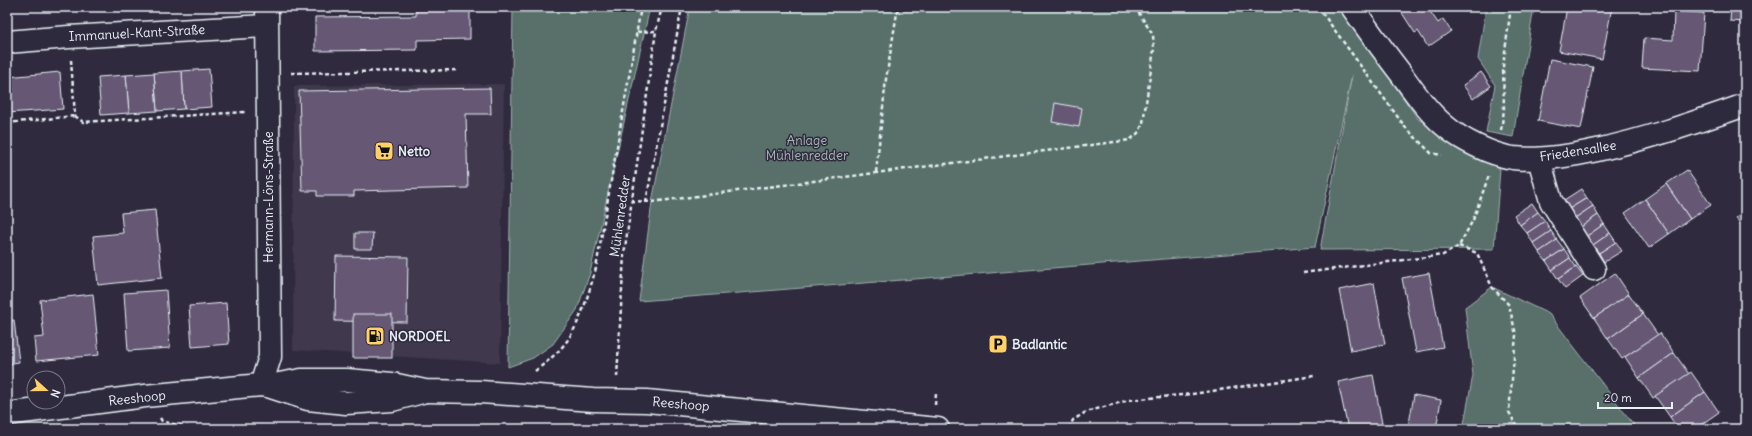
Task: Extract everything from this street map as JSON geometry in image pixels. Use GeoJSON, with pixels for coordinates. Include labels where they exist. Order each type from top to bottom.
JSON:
{"type":"FeatureCollection","features":[{"type":"Feature","properties":{"kind":"street","name":"Friedensallee"},"geometry":{"type":"LineString","coordinates":[[1352,7],[1424,104],[1444,126],[1460,137],[1496,154],[1513,158],[1539,159],[1566,156],[1634,142],[1745,105]]}},
{"type":"Feature","properties":{"kind":"street","name":"Immanuel-Kant-Straße"},"geometry":{"type":"LineString","coordinates":[[7,42],[267,17]]}},
{"type":"Feature","properties":{"kind":"street","name":"Hermann-Löns-Straße"},"geometry":{"type":"LineString","coordinates":[[265,385],[270,357],[267,17]]}},
{"type":"Feature","properties":{"kind":"street"},"geometry":{"type":"LineString","coordinates":[[1539,159],[1551,201],[1594,269]]}},
{"type":"Feature","properties":{"kind":"street","name":"Reeshoop"},"geometry":{"type":"LineString","coordinates":[[7,414],[145,396],[265,385],[308,399],[346,402],[392,400],[425,391],[481,392],[617,401],[655,401],[938,429]]}},
{"type":"Feature","properties":{"kind":"path"},"geometry":{"type":"LineString","coordinates":[[567,340],[585,306],[596,268],[641,7]]}},
{"type":"Feature","properties":{"kind":"path","name":"Mühlenredder"},"geometry":{"type":"LineString","coordinates":[[617,401],[622,317],[621,290],[631,201],[656,31],[662,7]]}},
{"type":"Feature","properties":{"kind":"path"},"geometry":{"type":"LineString","coordinates":[[646,202],[682,7]]}},
{"type":"Feature","properties":{"kind":"path"},"geometry":{"type":"LineString","coordinates":[[876,172],[886,79],[898,7]]}},
{"type":"Feature","properties":{"kind":"path"},"geometry":{"type":"LineString","coordinates":[[631,201],[646,202],[1130,140],[1140,132],[1143,123],[1154,49],[1153,35],[1135,7]]}},
{"type":"Feature","properties":{"kind":"path"},"geometry":{"type":"LineString","coordinates":[[1303,273],[1443,255],[1460,246],[1473,220],[1496,154],[1504,110],[1503,66],[1511,7]]}},
{"type":"Feature","properties":{"kind":"path"},"geometry":{"type":"LineString","coordinates":[[637,32],[656,31]]}},
{"type":"Feature","properties":{"kind":"path"},"geometry":{"type":"LineString","coordinates":[[69,37],[74,116]]}},
{"type":"Feature","properties":{"kind":"path"},"geometry":{"type":"LineString","coordinates":[[267,74],[459,70]]}},
{"type":"Feature","properties":{"kind":"path"},"geometry":{"type":"LineString","coordinates":[[7,122],[74,116],[83,122],[268,111]]}},
{"type":"Feature","properties":{"kind":"path"},"geometry":{"type":"LineString","coordinates":[[1460,246],[1477,253],[1492,287],[1508,305],[1516,335],[1509,412],[1518,429]]}},
{"type":"Feature","properties":{"kind":"path"},"geometry":{"type":"LineString","coordinates":[[1069,429],[1072,420],[1086,412],[1129,400],[1192,394],[1314,376]]}},
{"type":"Feature","properties":{"kind":"shaded area"},"geometry":{"type":"Polygon","coordinates":[[[504,84],[500,363],[293,350],[294,86],[504,84]]]}},
{"type":"Feature","properties":{"kind":"green space"},"geometry":{"type":"Polygon","coordinates":[[[513,7],[650,7],[590,273],[577,310],[553,344],[533,358],[508,367],[513,7]]]}},
{"type":"Feature","properties":{"kind":"green space","name":"Anlage Mühlenredder"},"geometry":{"type":"Polygon","coordinates":[[[690,7],[1340,7],[1418,119],[1500,169],[1494,249],[1320,250],[1352,75],[1315,247],[639,301],[652,202],[690,7]]]}},
{"type":"Feature","properties":{"kind":"green space"},"geometry":{"type":"Polygon","coordinates":[[[1486,7],[1534,7],[1513,137],[1486,132],[1495,85],[1478,59],[1486,7]]]}},
{"type":"Feature","properties":{"kind":"green space"},"geometry":{"type":"Polygon","coordinates":[[[1492,287],[1549,314],[1637,429],[1463,429],[1473,375],[1465,307],[1492,287]]]}},
{"type":"Feature","properties":{"kind":"building"},"geometry":{"type":"Polygon","coordinates":[[[1398,7],[1427,7],[1438,23],[1443,19],[1451,31],[1428,47],[1418,31],[1415,33],[1398,7]]]}},
{"type":"Feature","properties":{"kind":"building"},"geometry":{"type":"Polygon","coordinates":[[[1567,7],[1612,7],[1602,59],[1559,51],[1567,7]]]}},
{"type":"Feature","properties":{"kind":"building"},"geometry":{"type":"Polygon","coordinates":[[[1731,7],[1745,7],[1745,22],[1730,21],[1731,7]]]}},
{"type":"Feature","properties":{"kind":"building"},"geometry":{"type":"Polygon","coordinates":[[[416,10],[470,10],[470,39],[417,40],[417,50],[315,51],[315,17],[416,16],[416,10]]]}},
{"type":"Feature","properties":{"kind":"building"},"geometry":{"type":"Polygon","coordinates":[[[1674,11],[1704,13],[1700,71],[1642,68],[1644,38],[1673,40],[1674,11]]]}},
{"type":"Feature","properties":{"kind":"building"},"geometry":{"type":"Polygon","coordinates":[[[1550,59],[1593,67],[1581,129],[1538,121],[1550,59]]]}},
{"type":"Feature","properties":{"kind":"building"},"geometry":{"type":"Polygon","coordinates":[[[209,69],[212,107],[184,109],[182,71],[209,69]]]}},
{"type":"Feature","properties":{"kind":"building"},"geometry":{"type":"Polygon","coordinates":[[[182,71],[184,109],[157,111],[154,73],[182,71]]]}},
{"type":"Feature","properties":{"kind":"building"},"geometry":{"type":"Polygon","coordinates":[[[60,72],[63,109],[7,113],[7,77],[60,72]]]}},
{"type":"Feature","properties":{"kind":"building"},"geometry":{"type":"Polygon","coordinates":[[[1481,72],[1491,86],[1473,99],[1463,85],[1481,72]]]}},
{"type":"Feature","properties":{"kind":"building"},"geometry":{"type":"Polygon","coordinates":[[[154,73],[157,111],[129,113],[126,75],[154,73]]]}},
{"type":"Feature","properties":{"kind":"building"},"geometry":{"type":"Polygon","coordinates":[[[126,75],[129,113],[101,115],[98,77],[126,75]]]}},
{"type":"Feature","properties":{"kind":"building","name":"Netto"},"geometry":{"type":"Polygon","coordinates":[[[490,88],[491,114],[466,114],[468,188],[354,191],[354,196],[317,196],[317,191],[302,191],[299,91],[490,88]]]}},
{"type":"Feature","properties":{"kind":"building"},"geometry":{"type":"Polygon","coordinates":[[[1055,103],[1082,108],[1079,127],[1052,122],[1055,103]]]}},
{"type":"Feature","properties":{"kind":"building"},"geometry":{"type":"Polygon","coordinates":[[[1745,145],[1745,155],[1740,148],[1745,145]]]}},
{"type":"Feature","properties":{"kind":"building"},"geometry":{"type":"Polygon","coordinates":[[[1687,170],[1711,205],[1690,219],[1666,184],[1687,170]]]}},
{"type":"Feature","properties":{"kind":"building"},"geometry":{"type":"Polygon","coordinates":[[[1666,184],[1690,219],[1669,234],[1645,199],[1666,184]]]}},
{"type":"Feature","properties":{"kind":"building"},"geometry":{"type":"Polygon","coordinates":[[[1581,189],[1587,198],[1569,209],[1564,200],[1581,189]]]}},
{"type":"Feature","properties":{"kind":"building"},"geometry":{"type":"Polygon","coordinates":[[[1587,198],[1593,206],[1575,218],[1569,209],[1587,198]]]}},
{"type":"Feature","properties":{"kind":"building"},"geometry":{"type":"Polygon","coordinates":[[[1645,199],[1669,234],[1649,248],[1625,213],[1645,199]]]}},
{"type":"Feature","properties":{"kind":"building"},"geometry":{"type":"Polygon","coordinates":[[[1532,203],[1538,212],[1520,225],[1514,215],[1532,203]]]}},
{"type":"Feature","properties":{"kind":"building"},"geometry":{"type":"Polygon","coordinates":[[[1593,206],[1598,215],[1581,227],[1575,218],[1593,206]]]}},
{"type":"Feature","properties":{"kind":"building"},"geometry":{"type":"Polygon","coordinates":[[[155,210],[162,278],[98,285],[93,236],[123,233],[121,213],[155,210]]]}},
{"type":"Feature","properties":{"kind":"building"},"geometry":{"type":"Polygon","coordinates":[[[1745,211],[1745,230],[1736,218],[1745,211]]]}},
{"type":"Feature","properties":{"kind":"building"},"geometry":{"type":"Polygon","coordinates":[[[1538,212],[1545,221],[1527,233],[1520,225],[1538,212]]]}},
{"type":"Feature","properties":{"kind":"building"},"geometry":{"type":"Polygon","coordinates":[[[1598,215],[1604,224],[1587,236],[1581,227],[1598,215]]]}},
{"type":"Feature","properties":{"kind":"building"},"geometry":{"type":"Polygon","coordinates":[[[1545,221],[1551,231],[1533,243],[1527,233],[1545,221]]]}},
{"type":"Feature","properties":{"kind":"building"},"geometry":{"type":"Polygon","coordinates":[[[1604,224],[1610,233],[1593,245],[1587,236],[1604,224]]]}},
{"type":"Feature","properties":{"kind":"building"},"geometry":{"type":"Polygon","coordinates":[[[1551,231],[1557,240],[1539,252],[1533,243],[1551,231]]]}},
{"type":"Feature","properties":{"kind":"building"},"geometry":{"type":"Polygon","coordinates":[[[355,233],[373,233],[372,249],[355,249],[355,233]]]}},
{"type":"Feature","properties":{"kind":"building"},"geometry":{"type":"Polygon","coordinates":[[[1610,233],[1616,242],[1599,253],[1593,245],[1610,233]]]}},
{"type":"Feature","properties":{"kind":"building"},"geometry":{"type":"Polygon","coordinates":[[[1557,240],[1564,249],[1546,261],[1539,252],[1557,240]]]}},
{"type":"Feature","properties":{"kind":"building"},"geometry":{"type":"Polygon","coordinates":[[[1616,242],[1622,251],[1604,262],[1599,253],[1616,242]]]}},
{"type":"Feature","properties":{"kind":"building"},"geometry":{"type":"Polygon","coordinates":[[[1564,249],[1570,258],[1552,270],[1546,261],[1564,249]]]}},
{"type":"Feature","properties":{"kind":"building"},"geometry":{"type":"Polygon","coordinates":[[[336,256],[408,257],[407,322],[335,321],[336,256]]]}},
{"type":"Feature","properties":{"kind":"building"},"geometry":{"type":"Polygon","coordinates":[[[1570,258],[1576,267],[1558,279],[1552,270],[1570,258]]]}},
{"type":"Feature","properties":{"kind":"building"},"geometry":{"type":"Polygon","coordinates":[[[1576,267],[1583,276],[1565,289],[1558,279],[1576,267]]]}},
{"type":"Feature","properties":{"kind":"building"},"geometry":{"type":"Polygon","coordinates":[[[7,270],[10,294],[7,294],[7,270]]]}},
{"type":"Feature","properties":{"kind":"building"},"geometry":{"type":"Polygon","coordinates":[[[1429,273],[1443,347],[1416,352],[1402,278],[1429,273]]]}},
{"type":"Feature","properties":{"kind":"building"},"geometry":{"type":"Polygon","coordinates":[[[1615,273],[1629,294],[1594,318],[1580,298],[1615,273]]]}},
{"type":"Feature","properties":{"kind":"building"},"geometry":{"type":"Polygon","coordinates":[[[1374,283],[1385,344],[1351,351],[1339,290],[1374,283]]]}},
{"type":"Feature","properties":{"kind":"building"},"geometry":{"type":"Polygon","coordinates":[[[166,290],[170,348],[128,351],[124,293],[166,290]]]}},
{"type":"Feature","properties":{"kind":"building"},"geometry":{"type":"Polygon","coordinates":[[[93,294],[99,355],[36,361],[34,338],[44,337],[40,300],[93,294]]]}},
{"type":"Feature","properties":{"kind":"building"},"geometry":{"type":"Polygon","coordinates":[[[1629,294],[1643,314],[1608,339],[1594,318],[1629,294]]]}},
{"type":"Feature","properties":{"kind":"building"},"geometry":{"type":"Polygon","coordinates":[[[226,303],[229,344],[192,347],[189,306],[226,303]]]}},
{"type":"Feature","properties":{"kind":"building"},"geometry":{"type":"Polygon","coordinates":[[[353,314],[392,314],[392,358],[353,358],[353,314]]]}},
{"type":"Feature","properties":{"kind":"building"},"geometry":{"type":"Polygon","coordinates":[[[1643,314],[1658,335],[1622,359],[1608,339],[1643,314]]]}},
{"type":"Feature","properties":{"kind":"building"},"geometry":{"type":"Polygon","coordinates":[[[14,320],[19,362],[7,364],[7,321],[14,320]]]}},
{"type":"Feature","properties":{"kind":"building"},"geometry":{"type":"Polygon","coordinates":[[[1660,333],[1674,353],[1639,378],[1625,357],[1660,333]]]}},
{"type":"Feature","properties":{"kind":"building"},"geometry":{"type":"Polygon","coordinates":[[[1674,353],[1689,374],[1653,398],[1639,378],[1674,353]]]}},
{"type":"Feature","properties":{"kind":"building"},"geometry":{"type":"Polygon","coordinates":[[[1691,372],[1705,392],[1670,417],[1655,396],[1691,372]]]}},
{"type":"Feature","properties":{"kind":"building"},"geometry":{"type":"Polygon","coordinates":[[[1373,375],[1383,429],[1348,429],[1338,382],[1373,375]]]}},
{"type":"Feature","properties":{"kind":"building"},"geometry":{"type":"Polygon","coordinates":[[[1705,392],[1719,412],[1695,429],[1678,429],[1670,417],[1705,392]]]}},
{"type":"Feature","properties":{"kind":"building"},"geometry":{"type":"Polygon","coordinates":[[[1414,395],[1441,400],[1436,429],[1408,429],[1414,395]]]}},
{"type":"Feature","properties":{"kind":"place","name":"Netto"},"geometry":{"type":"Point","coordinates":[384,151]}},
{"type":"Feature","properties":{"kind":"place","name":"NORDOEL"},"geometry":{"type":"Point","coordinates":[375,336]}},
{"type":"Feature","properties":{"kind":"place","name":"Badlantic"},"geometry":{"type":"Point","coordinates":[998,344]}}]}
